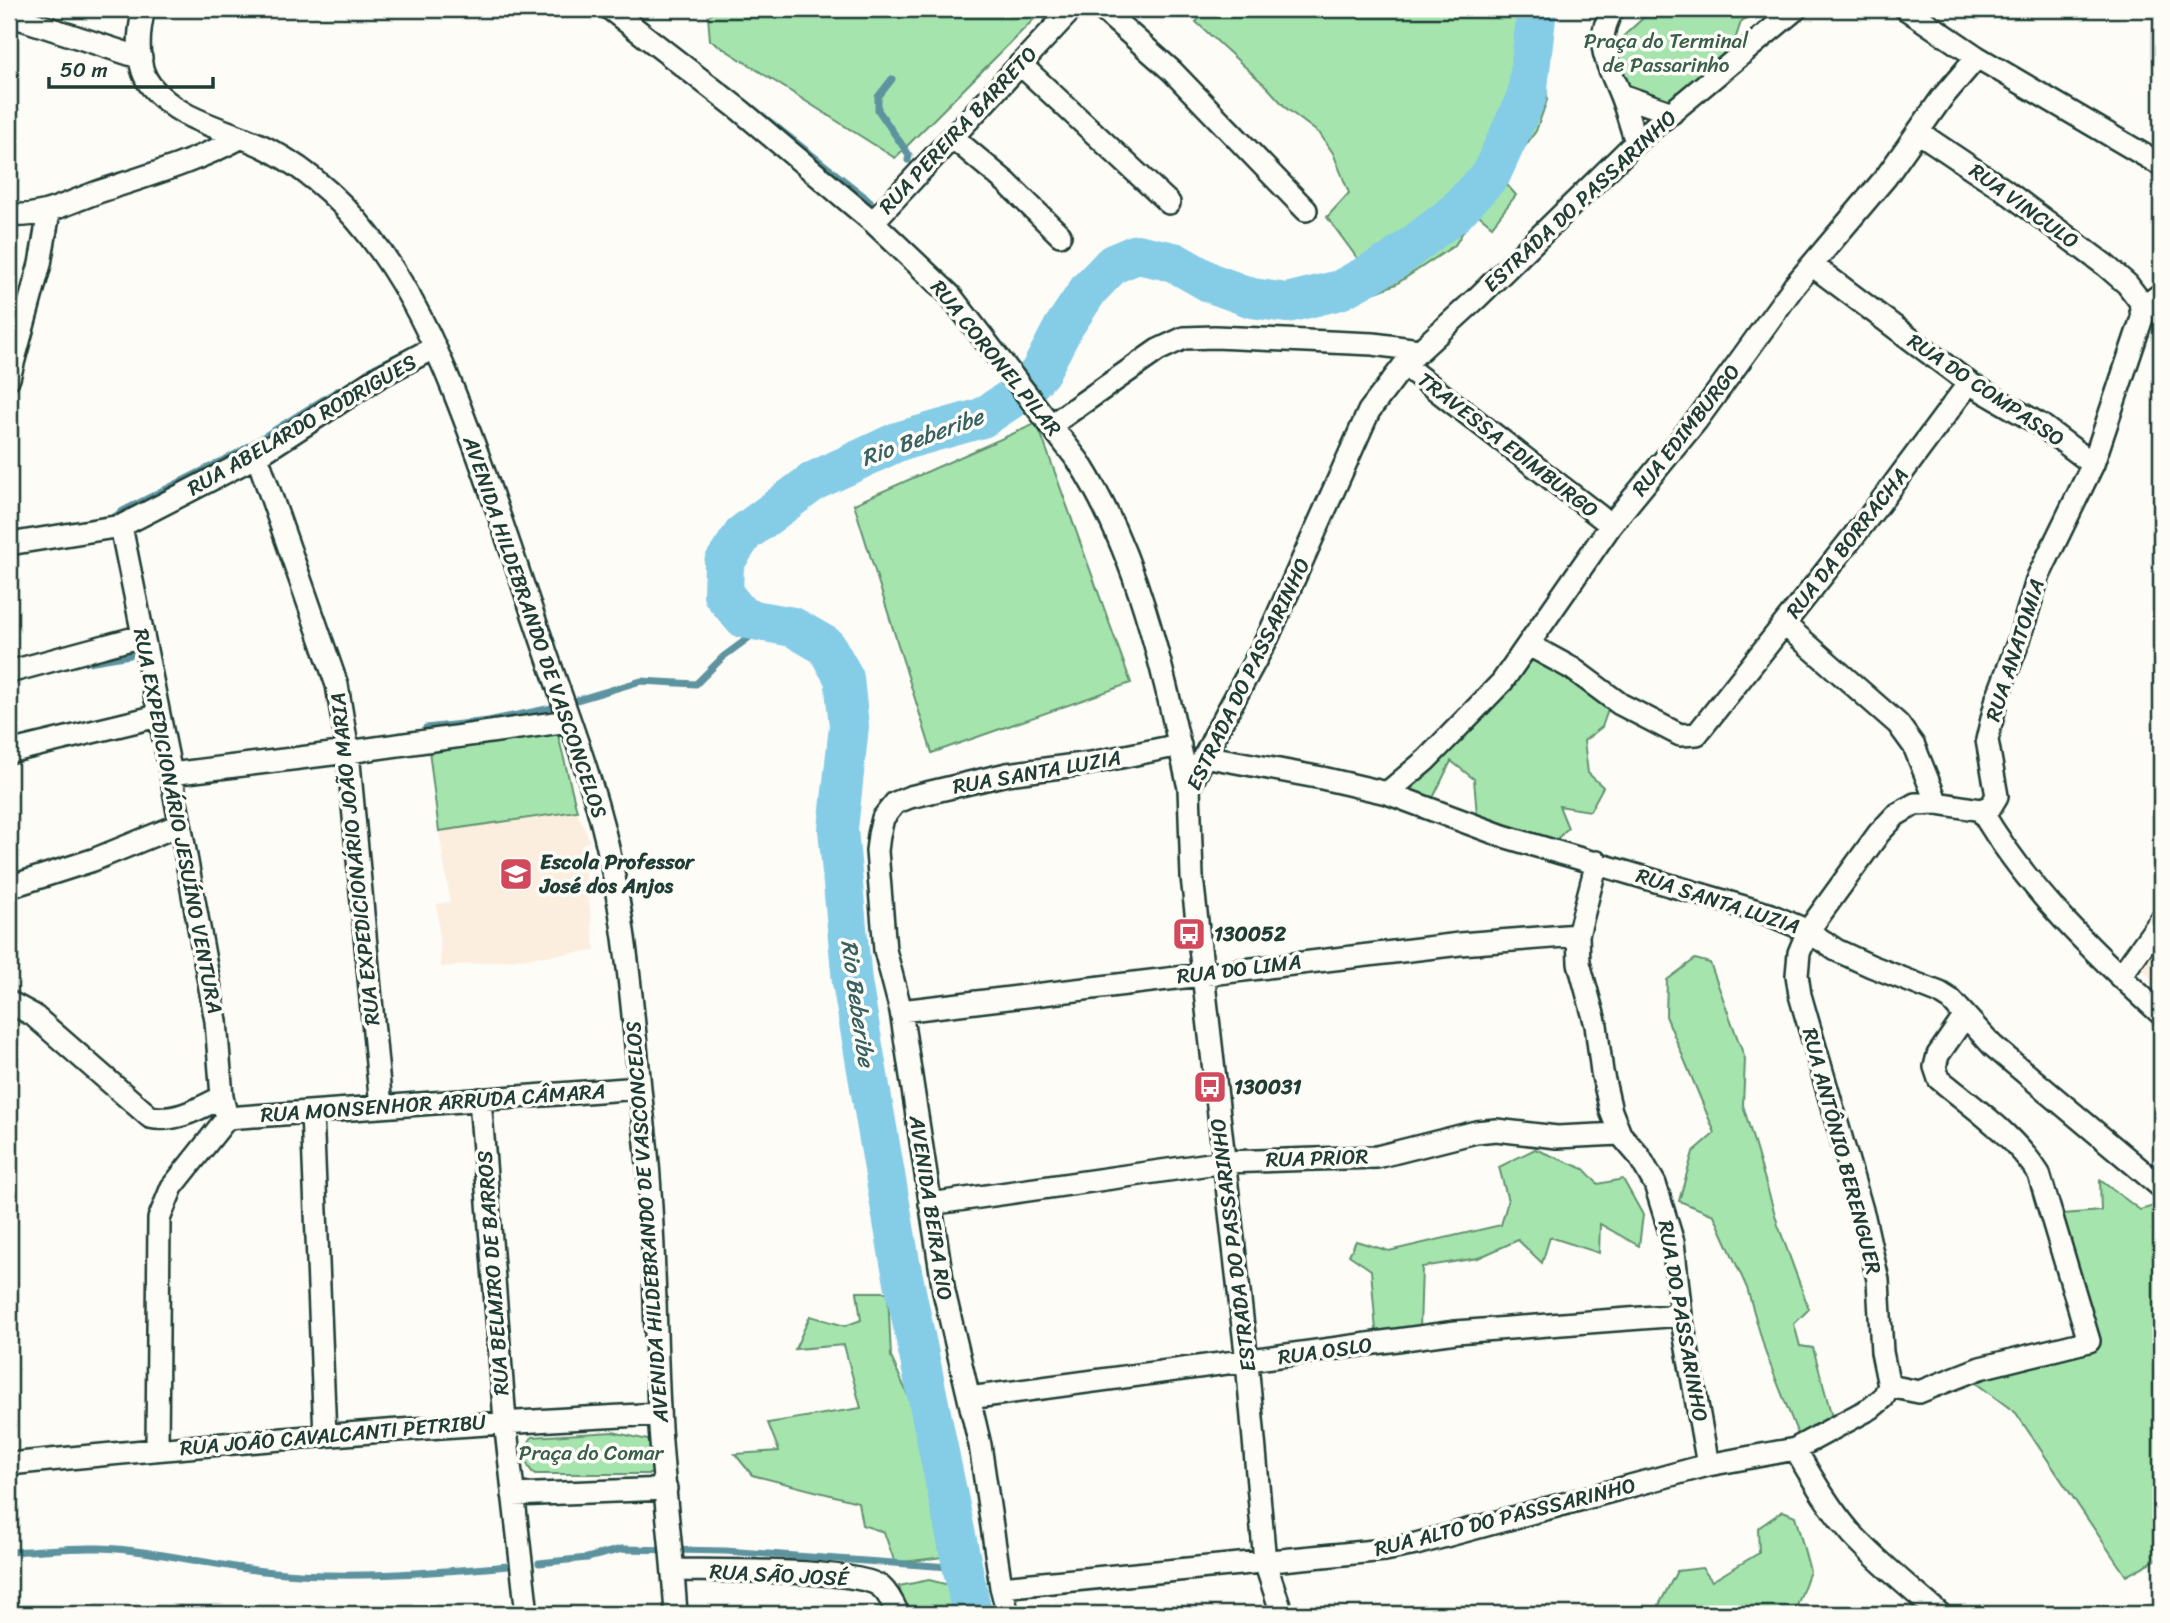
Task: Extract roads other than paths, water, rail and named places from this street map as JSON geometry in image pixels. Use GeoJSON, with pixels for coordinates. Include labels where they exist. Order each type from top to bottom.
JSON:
{"type":"FeatureCollection","features":[{"type":"Feature","properties":{"kind":"street"},"geometry":{"type":"LineString","coordinates":[[9,15],[142,67],[140,24],[144,9]]}},
{"type":"Feature","properties":{"kind":"street","name":"RUA CORONEL PILAR"},"geometry":{"type":"LineString","coordinates":[[610,9],[740,110],[873,222],[950,295],[1079,462],[1098,490],[1145,603],[1189,788]]}},
{"type":"Feature","properties":{"kind":"street","name":"RUA PEREIRA BARRETO"},"geometry":{"type":"LineString","coordinates":[[873,222],[1072,9]]}},
{"type":"Feature","properties":{"kind":"street"},"geometry":{"type":"LineString","coordinates":[[1102,9],[1171,71],[1306,210]]}},
{"type":"Feature","properties":{"kind":"street"},"geometry":{"type":"LineString","coordinates":[[1613,9],[1606,21],[1602,41],[1606,62],[1621,95],[1636,142]]}},
{"type":"Feature","properties":{"kind":"street","name":"ESTRADA DO PASSARINHO"},"geometry":{"type":"LineString","coordinates":[[1282,1614],[1265,1562],[1247,1362],[1201,974],[1192,877],[1189,788],[1268,637],[1369,411],[1404,365],[1486,290],[1636,142],[1796,9]]}},
{"type":"Feature","properties":{"kind":"street"},"geometry":{"type":"LineString","coordinates":[[1906,9],[1977,57],[2161,165]]}},
{"type":"Feature","properties":{"kind":"street","name":"RUA EDIMBURGO"},"geometry":{"type":"LineString","coordinates":[[1387,793],[1426,760],[1502,682],[1611,525],[1697,420],[1812,265],[1886,177],[1941,99],[1977,57]]}},
{"type":"Feature","properties":{"kind":"street"},"geometry":{"type":"LineString","coordinates":[[1020,64],[1169,204]]}},
{"type":"Feature","properties":{"kind":"street","name":"AVENIDA HILDEBRANDO DE VASCONCELOS"},"geometry":{"type":"LineString","coordinates":[[142,67],[153,89],[173,107],[198,121],[264,146],[303,169],[363,228],[393,268],[435,348],[481,464],[597,805],[612,865],[632,990],[649,1179],[659,1413],[676,1614]]}},
{"type":"Feature","properties":{"kind":"street"},"geometry":{"type":"LineString","coordinates":[[1621,95],[1672,113]]}},
{"type":"Feature","properties":{"kind":"street","name":"RUA VINCULO"},"geometry":{"type":"LineString","coordinates":[[1919,132],[2013,197],[2127,284],[2140,301],[2141,309]]}},
{"type":"Feature","properties":{"kind":"street"},"geometry":{"type":"LineString","coordinates":[[952,136],[1007,183],[1060,235]]}},
{"type":"Feature","properties":{"kind":"street"},"geometry":{"type":"LineString","coordinates":[[9,215],[48,212],[197,159],[240,138]]}},
{"type":"Feature","properties":{"kind":"street"},"geometry":{"type":"LineString","coordinates":[[9,378],[40,264],[48,212]]}},
{"type":"Feature","properties":{"kind":"street","name":"RUA DO COMPASSO"},"geometry":{"type":"LineString","coordinates":[[1812,265],[1969,383],[2041,425],[2093,464]]}},
{"type":"Feature","properties":{"kind":"street"},"geometry":{"type":"LineString","coordinates":[[2141,309],[2161,294]]}},
{"type":"Feature","properties":{"kind":"street","name":"RUA ANATOMIA"},"geometry":{"type":"LineString","coordinates":[[1981,810],[1991,806],[1997,796],[1987,740],[1997,698],[2019,640],[2038,577],[2093,464],[2142,318],[2141,309]]}},
{"type":"Feature","properties":{"kind":"street"},"geometry":{"type":"LineString","coordinates":[[1051,425],[1158,349],[1184,338],[1360,344],[1419,350]]}},
{"type":"Feature","properties":{"kind":"street","name":"RUA ABELARDO RODRIGUES"},"geometry":{"type":"LineString","coordinates":[[9,544],[121,526],[257,456],[377,378],[435,348]]}},
{"type":"Feature","properties":{"kind":"street","name":"TRAVESSA EDIMBURGO"},"geometry":{"type":"LineString","coordinates":[[1404,365],[1611,525]]}},
{"type":"Feature","properties":{"kind":"street","name":"RUA DA BORRACHA"},"geometry":{"type":"LineString","coordinates":[[1529,645],[1573,669],[1620,704],[1680,734],[1697,734],[1879,504],[1969,383]]}},
{"type":"Feature","properties":{"kind":"street","name":"RUA EXPEDICIONÁRIO JOÃO MARIA"},"geometry":{"type":"LineString","coordinates":[[257,456],[337,685],[348,752],[381,1107]]}},
{"type":"Feature","properties":{"kind":"street","name":"RUA EXPEDICIONÁRIO JESUÍNO VENTURA"},"geometry":{"type":"LineString","coordinates":[[121,526],[171,774],[216,1021],[225,1107]]}},
{"type":"Feature","properties":{"kind":"street"},"geometry":{"type":"LineString","coordinates":[[1784,624],[1898,724],[1914,746],[1937,803]]}},
{"type":"Feature","properties":{"kind":"street"},"geometry":{"type":"LineString","coordinates":[[9,672],[142,636]]}},
{"type":"Feature","properties":{"kind":"street"},"geometry":{"type":"LineString","coordinates":[[9,752],[158,716]]}},
{"type":"Feature","properties":{"kind":"street"},"geometry":{"type":"LineString","coordinates":[[171,774],[568,720]]}},
{"type":"Feature","properties":{"kind":"street","name":"RUA SANTA LUZIA"},"geometry":{"type":"LineString","coordinates":[[895,803],[910,797],[1007,775],[1090,763],[1180,745]]}},
{"type":"Feature","properties":{"kind":"street","name":"RUA SANTA LUZIA"},"geometry":{"type":"LineString","coordinates":[[1204,756],[1387,793],[1503,836],[1768,914],[1808,931],[1836,950],[1871,967],[1940,993],[1993,1046],[2161,1187]]}},
{"type":"Feature","properties":{"kind":"street","name":"AVENIDA BEIRA RIO"},"geometry":{"type":"LineString","coordinates":[[895,803],[883,818],[877,851],[885,950],[901,1011],[949,1321],[987,1480],[1001,1587],[1008,1614]]}},
{"type":"Feature","properties":{"kind":"street"},"geometry":{"type":"LineString","coordinates":[[1808,931],[1879,833],[1896,815],[1915,804],[1937,803],[1981,810],[2002,846],[2040,894],[2120,977],[2161,1014]]}},
{"type":"Feature","properties":{"kind":"street"},"geometry":{"type":"LineString","coordinates":[[9,887],[93,860],[179,825]]}},
{"type":"Feature","properties":{"kind":"street","name":"RUA DO PASSARINHO"},"geometry":{"type":"LineString","coordinates":[[1597,862],[1578,935],[1579,963],[1596,1025],[1606,1092],[1620,1134],[1650,1174],[1667,1218],[1708,1465]]}},
{"type":"Feature","properties":{"kind":"street"},"geometry":{"type":"LineString","coordinates":[[2120,977],[2161,919]]}},
{"type":"Feature","properties":{"kind":"street","name":"RUA ANTÔNIO BERENGUER"},"geometry":{"type":"LineString","coordinates":[[1808,931],[1799,953],[1797,975],[1800,995],[1864,1217],[1878,1280],[1881,1352],[1889,1386]]}},
{"type":"Feature","properties":{"kind":"street","name":"RUA DO LIMA"},"geometry":{"type":"LineString","coordinates":[[901,1011],[1460,944],[1578,935]]}},
{"type":"Feature","properties":{"kind":"street"},"geometry":{"type":"LineString","coordinates":[[9,1002],[33,1015],[150,1117],[162,1120],[225,1107]]}},
{"type":"Feature","properties":{"kind":"street"},"geometry":{"type":"LineString","coordinates":[[1889,1386],[1919,1392],[1980,1368],[2089,1341],[2039,1174],[2028,1156],[2008,1137],[1939,1079],[1935,1067],[1938,1055],[1965,1016]]}},
{"type":"Feature","properties":{"kind":"street","name":"RUA MONSENHOR ARRUDA CÂMARA"},"geometry":{"type":"LineString","coordinates":[[225,1107],[312,1112],[640,1088]]}},
{"type":"Feature","properties":{"kind":"street","name":"RUA BELMIRO DE BARROS"},"geometry":{"type":"LineString","coordinates":[[480,1099],[505,1421],[527,1614]]}},
{"type":"Feature","properties":{"kind":"street"},"geometry":{"type":"LineString","coordinates":[[157,1449],[159,1219],[172,1187],[225,1107]]}},
{"type":"Feature","properties":{"kind":"street"},"geometry":{"type":"LineString","coordinates":[[312,1112],[325,1436]]}},
{"type":"Feature","properties":{"kind":"street","name":"RUA PRIOR"},"geometry":{"type":"LineString","coordinates":[[930,1204],[1224,1162],[1377,1157],[1476,1132],[1496,1130],[1557,1137],[1620,1134]]}},
{"type":"Feature","properties":{"kind":"street","name":"RUA OSLO"},"geometry":{"type":"LineString","coordinates":[[969,1398],[1456,1332],[1681,1315]]}},
{"type":"Feature","properties":{"kind":"street","name":"RUA ALTO DO PASSSARINHO"},"geometry":{"type":"LineString","coordinates":[[1001,1587],[1385,1550],[1416,1544],[1708,1465],[1795,1449],[1871,1408],[1883,1398],[1889,1386]]}},
{"type":"Feature","properties":{"kind":"street","name":"RUA JOÃO CAVALCANTI PETRIBU"},"geometry":{"type":"LineString","coordinates":[[9,1464],[157,1449],[505,1421],[659,1413]]}},
{"type":"Feature","properties":{"kind":"street"},"geometry":{"type":"LineString","coordinates":[[1795,1449],[1823,1496],[1852,1534],[1940,1614]]}},
{"type":"Feature","properties":{"kind":"street"},"geometry":{"type":"LineString","coordinates":[[513,1495],[666,1489]]}},
{"type":"Feature","properties":{"kind":"street","name":"RUA SÃO JOSÉ"},"geometry":{"type":"LineString","coordinates":[[673,1558],[868,1580],[882,1587],[898,1614]]}},
{"type":"Feature","properties":{"kind":"waterway","name":"Rio Beberibe"},"geometry":{"type":"LineString","coordinates":[[972,1614],[900,1262],[852,982],[838,829],[849,726],[844,678],[826,646],[793,627],[743,618],[723,594],[724,563],[744,533],[814,481],[897,442],[982,418],[1023,391],[1040,372],[1063,328],[1089,289],[1113,264],[1137,254],[1174,262],[1211,283],[1252,298],[1287,303],[1340,290],[1393,261],[1455,213],[1491,174],[1527,96],[1537,9]]}},
{"type":"Feature","properties":{"kind":"waterway"},"geometry":{"type":"LineString","coordinates":[[892,79],[878,97],[878,110],[909,155],[908,160]]}},
{"type":"Feature","properties":{"kind":"waterway"},"geometry":{"type":"LineString","coordinates":[[750,106],[870,201]]}},
{"type":"Feature","properties":{"kind":"waterway"},"geometry":{"type":"LineString","coordinates":[[374,368],[398,356]]}},
{"type":"Feature","properties":{"kind":"waterway"},"geometry":{"type":"LineString","coordinates":[[110,520],[238,453],[337,391]]}},
{"type":"Feature","properties":{"kind":"waterway"},"geometry":{"type":"LineString","coordinates":[[426,728],[488,721],[547,709],[641,681],[696,684],[724,656],[769,623]]}},
{"type":"Feature","properties":{"kind":"waterway"},"geometry":{"type":"LineString","coordinates":[[88,662],[130,655]]}},
{"type":"Feature","properties":{"kind":"waterway"},"geometry":{"type":"LineString","coordinates":[[9,1552],[76,1548],[120,1549],[263,1571],[324,1575],[417,1573],[508,1566]]}},
{"type":"Feature","properties":{"kind":"waterway"},"geometry":{"type":"LineString","coordinates":[[539,1563],[587,1558],[622,1549],[725,1551],[963,1568]]}},
{"type":"Feature","properties":{"kind":"place","name":"Escola Professor José dos Anjos"},"geometry":{"type":"Point","coordinates":[516,874]}},
{"type":"Feature","properties":{"kind":"place","name":"130052"},"geometry":{"type":"Point","coordinates":[1189,934]}},
{"type":"Feature","properties":{"kind":"place","name":"130031"},"geometry":{"type":"Point","coordinates":[1210,1087]}},
{"type":"Feature","properties":{"kind":"park label","name":"Praça do Terminal de Passarinho"},"geometry":{"type":"Point","coordinates":[1666,53]}},
{"type":"Feature","properties":{"kind":"park label","name":"Praça do Comar"},"geometry":{"type":"Point","coordinates":[591,1453]}}]}
